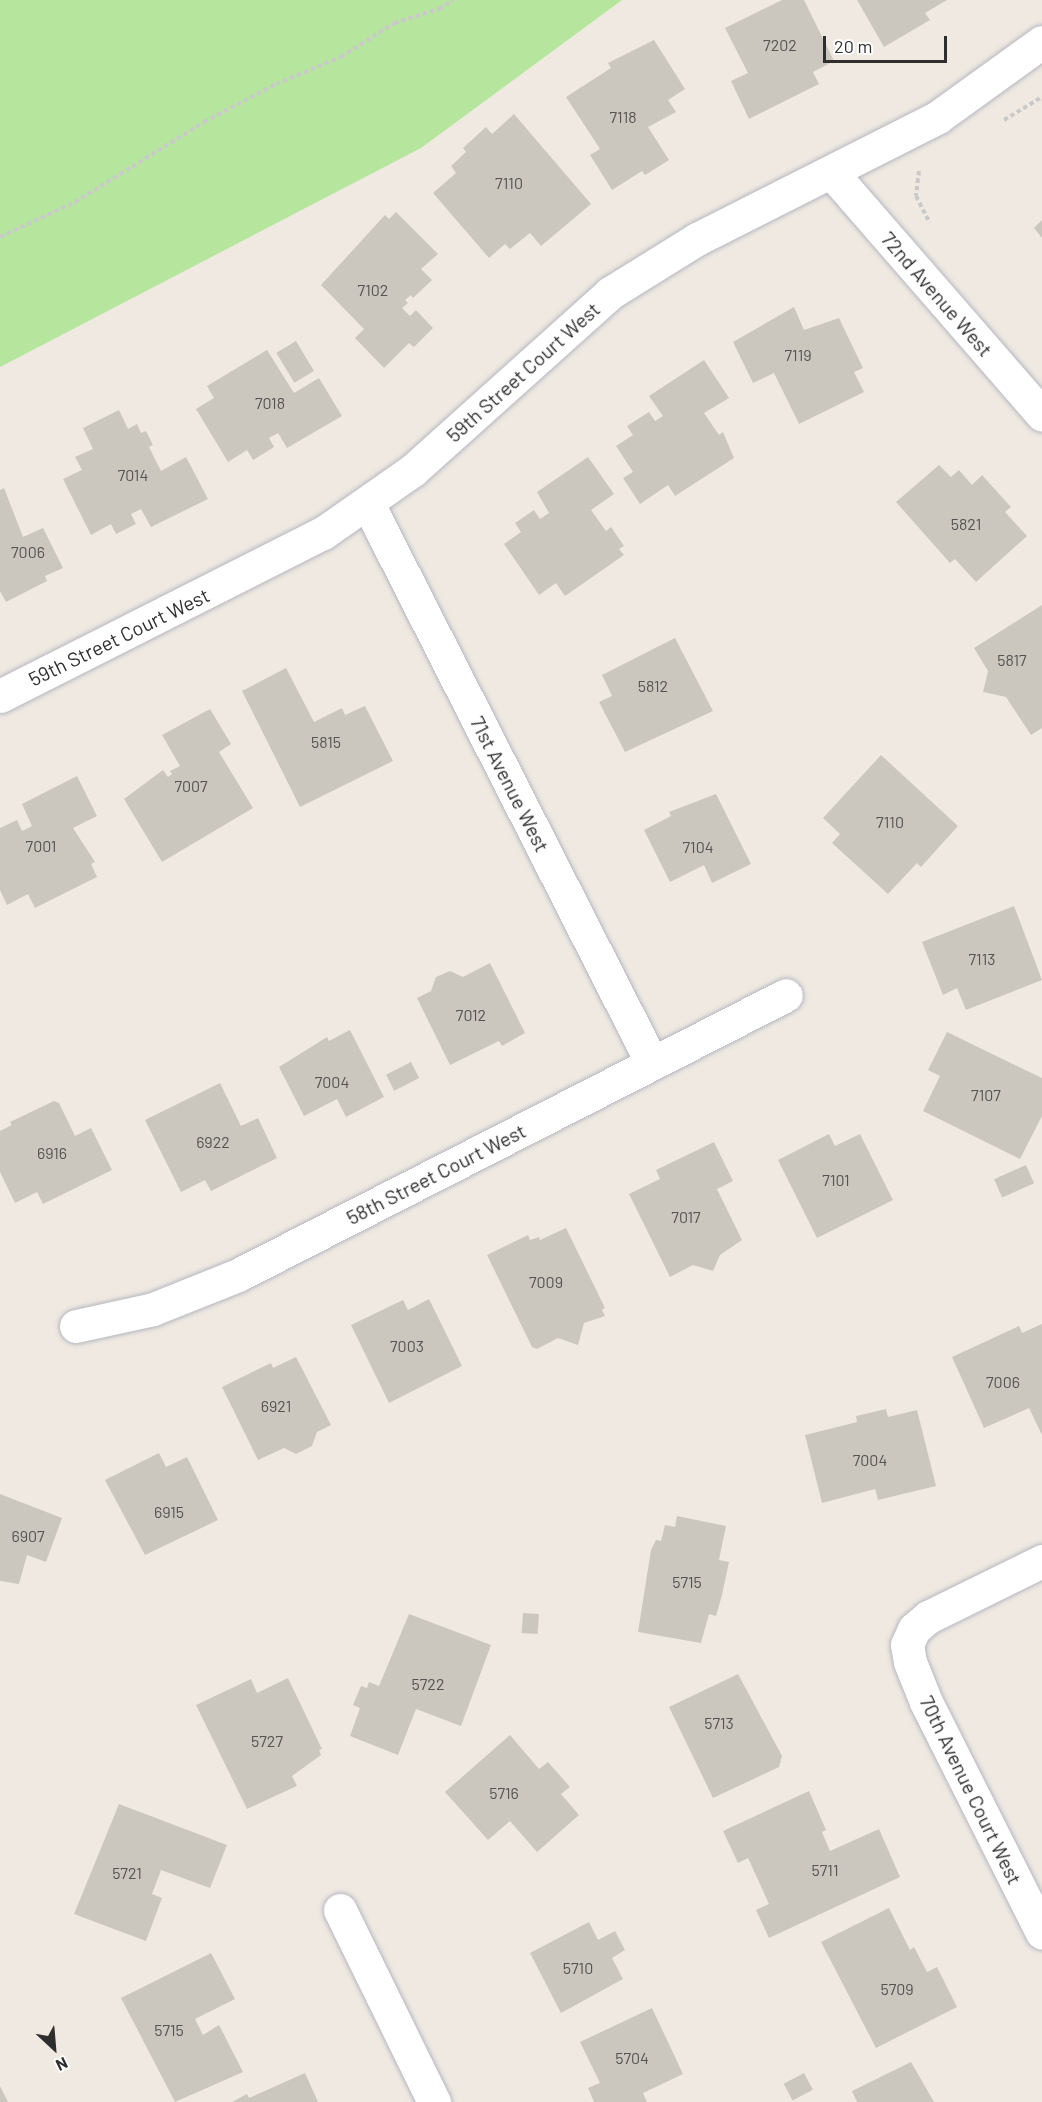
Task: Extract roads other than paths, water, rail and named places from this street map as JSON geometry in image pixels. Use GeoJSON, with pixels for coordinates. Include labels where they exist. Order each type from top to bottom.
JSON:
{"type":"FeatureCollection","features":[{"type":"Feature","properties":{"kind":"street","name":"59th Street Court West"},"geometry":{"type":"LineString","coordinates":[[0,696],[278,558],[368,504],[444,443],[610,293],[697,239],[832,173],[938,117],[1042,42]]}},
{"type":"Feature","properties":{"kind":"street","name":"72nd Avenue West"},"geometry":{"type":"LineString","coordinates":[[832,173],[1042,415]]}},
{"type":"Feature","properties":{"kind":"street","name":"71st Avenue West"},"geometry":{"type":"LineString","coordinates":[[368,504],[652,1063]]}},
{"type":"Feature","properties":{"kind":"street","name":"58th Street Court West"},"geometry":{"type":"LineString","coordinates":[[76,1326],[153,1309],[237,1275],[786,995]]}},
{"type":"Feature","properties":{"kind":"street","name":"70th Avenue Court West"},"geometry":{"type":"LineString","coordinates":[[1042,1561],[928,1617],[914,1629],[907,1645],[926,1702],[1042,1933]]}},
{"type":"Feature","properties":{"kind":"street"},"geometry":{"type":"LineString","coordinates":[[340,1910],[434,2102]]}}]}
